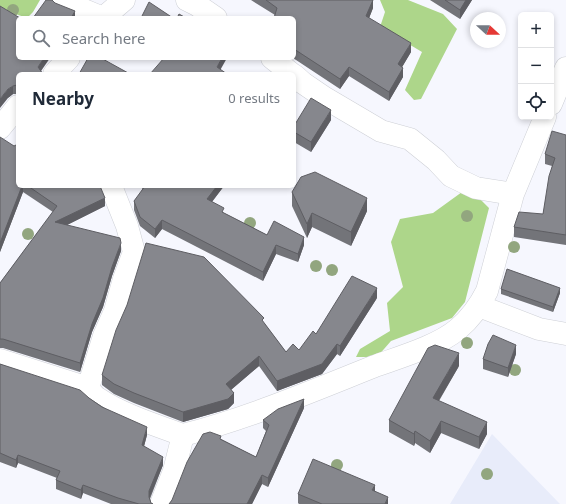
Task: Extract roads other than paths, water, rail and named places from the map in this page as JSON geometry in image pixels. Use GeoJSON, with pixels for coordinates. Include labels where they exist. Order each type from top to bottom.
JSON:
{"type":"FeatureCollection","features":[{"type":"Feature","properties":{"kind":"street"},"geometry":{"type":"LineString","coordinates":[[60,0],[98,16]]}},
{"type":"Feature","properties":{"kind":"street"},"geometry":{"type":"LineString","coordinates":[[105,16],[124,0]]}},
{"type":"Feature","properties":{"kind":"street"},"geometry":{"type":"LineString","coordinates":[[187,0],[213,16]]}},
{"type":"Feature","properties":{"kind":"street"},"geometry":{"type":"LineString","coordinates":[[56,72],[67,60]]}},
{"type":"Feature","properties":{"kind":"street"},"geometry":{"type":"LineString","coordinates":[[274,60],[289,72]]}},
{"type":"Feature","properties":{"kind":"street"},"geometry":{"type":"LineString","coordinates":[[554,97],[566,68]]}},
{"type":"Feature","properties":{"kind":"street"},"geometry":{"type":"LineString","coordinates":[[296,77],[326,98],[382,131],[410,139],[436,160],[452,176],[476,188],[513,194]]}},
{"type":"Feature","properties":{"kind":"street"},"geometry":{"type":"LineString","coordinates":[[0,128],[16,108]]}},
{"type":"Feature","properties":{"kind":"street"},"geometry":{"type":"LineString","coordinates":[[0,360],[88,388],[98,399],[121,411],[183,435],[206,429],[287,400],[438,341],[458,329],[479,306],[487,291],[513,194],[545,120]]}},
{"type":"Feature","properties":{"kind":"street"},"geometry":{"type":"LineString","coordinates":[[88,388],[104,336],[115,311],[124,279],[134,252],[127,226],[112,188]]}},
{"type":"Feature","properties":{"kind":"street"},"geometry":{"type":"LineString","coordinates":[[479,306],[539,329],[566,334]]}},
{"type":"Feature","properties":{"kind":"street"},"geometry":{"type":"LineString","coordinates":[[162,504],[174,471],[183,435]]}}]}
